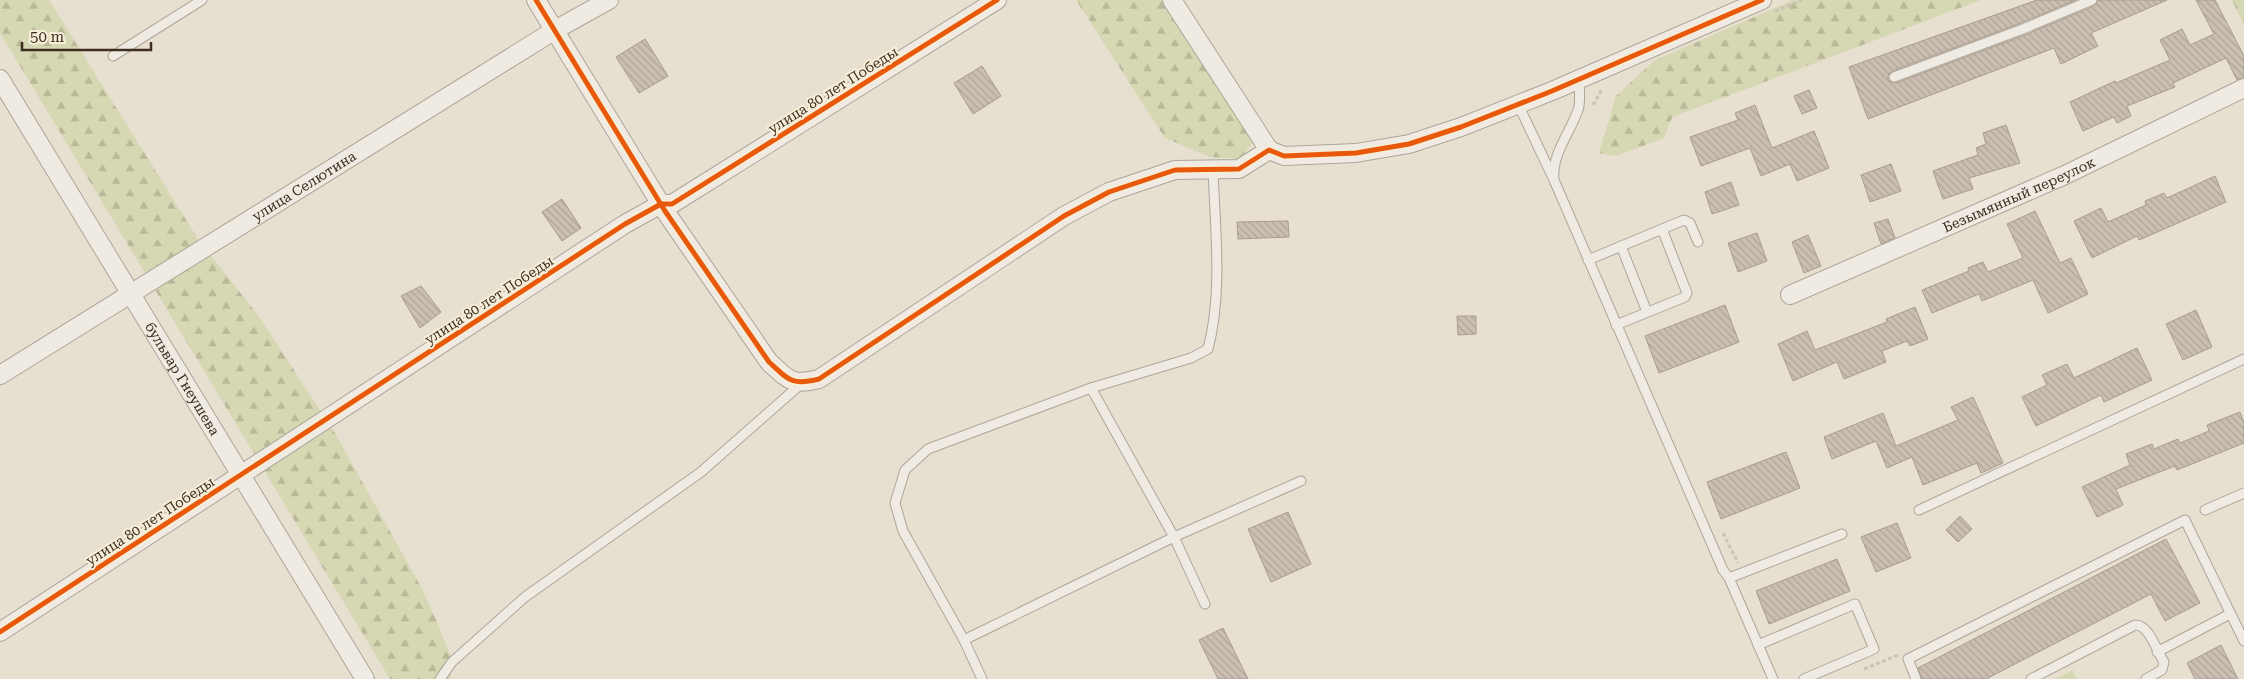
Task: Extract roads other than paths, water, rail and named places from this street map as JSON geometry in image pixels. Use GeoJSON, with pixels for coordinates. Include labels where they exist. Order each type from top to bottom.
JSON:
{"type":"FeatureCollection","features":[{"type":"Feature","properties":{"kind":"street"},"geometry":{"type":"LineString","coordinates":[[536,0],[661,204],[769,362],[790,380],[802,383],[819,379],[1064,216],[1110,192],[1175,170],[1239,169],[1269,150]]}},
{"type":"Feature","properties":{"kind":"street","name":"улица Селютина"},"geometry":{"type":"LineString","coordinates":[[0,375],[555,30],[609,0]]}},
{"type":"Feature","properties":{"kind":"street","name":"улица 80 лет Победы"},"geometry":{"type":"LineString","coordinates":[[0,632],[617,229],[661,204],[672,204],[997,0]]}},
{"type":"Feature","properties":{"kind":"street"},"geometry":{"type":"LineString","coordinates":[[1172,0],[1269,150],[1284,156],[1356,152],[1409,144],[1518,104],[1762,0]]}},
{"type":"Feature","properties":{"kind":"street","name":"бульвар Гнеушева"},"geometry":{"type":"LineString","coordinates":[[0,79],[365,679]]}},
{"type":"Feature","properties":{"kind":"street","name":"Безымянный переулок"},"geometry":{"type":"LineString","coordinates":[[1790,295],[2065,176],[2244,88]]}},
{"type":"Feature","properties":{"kind":"lane"},"geometry":{"type":"LineString","coordinates":[[113,56],[202,0]]}},
{"type":"Feature","properties":{"kind":"lane"},"geometry":{"type":"LineString","coordinates":[[1894,77],[2092,0]]}},
{"type":"Feature","properties":{"kind":"lane"},"geometry":{"type":"LineString","coordinates":[[1554,180],[1553,171],[1556,158],[1579,108],[1579,79]]}},
{"type":"Feature","properties":{"kind":"lane"},"geometry":{"type":"LineString","coordinates":[[1518,104],[1554,180],[1723,570],[1729,578],[1773,679]]}},
{"type":"Feature","properties":{"kind":"lane"},"geometry":{"type":"LineString","coordinates":[[982,679],[964,640],[903,531],[895,503],[905,470],[928,449],[1091,388],[1191,358],[1208,349],[1214,328],[1216,253],[1213,170]]}},
{"type":"Feature","properties":{"kind":"lane"},"geometry":{"type":"LineString","coordinates":[[1588,260],[1684,220],[1690,223],[1698,242]]}},
{"type":"Feature","properties":{"kind":"lane"},"geometry":{"type":"LineString","coordinates":[[1616,325],[1685,297],[1687,293],[1662,229]]}},
{"type":"Feature","properties":{"kind":"lane"},"geometry":{"type":"LineString","coordinates":[[1621,246],[1647,312]]}},
{"type":"Feature","properties":{"kind":"lane"},"geometry":{"type":"LineString","coordinates":[[1919,510],[2244,359]]}},
{"type":"Feature","properties":{"kind":"lane"},"geometry":{"type":"LineString","coordinates":[[440,679],[452,662],[525,597],[701,472],[802,383]]}},
{"type":"Feature","properties":{"kind":"lane"},"geometry":{"type":"LineString","coordinates":[[1091,388],[1174,537],[1205,604]]}},
{"type":"Feature","properties":{"kind":"lane"},"geometry":{"type":"LineString","coordinates":[[964,640],[1174,537],[1301,481]]}},
{"type":"Feature","properties":{"kind":"lane"},"geometry":{"type":"LineString","coordinates":[[2205,510],[2244,493]]}},
{"type":"Feature","properties":{"kind":"lane"},"geometry":{"type":"LineString","coordinates":[[1916,679],[1908,659],[2185,520],[2244,641]]}},
{"type":"Feature","properties":{"kind":"lane"},"geometry":{"type":"LineString","coordinates":[[1729,578],[1842,534]]}},
{"type":"Feature","properties":{"kind":"lane"},"geometry":{"type":"LineString","coordinates":[[1758,645],[1855,604],[1874,649],[1804,679]]}},
{"type":"Feature","properties":{"kind":"lane"},"geometry":{"type":"LineString","coordinates":[[2158,652],[2230,614]]}},
{"type":"Feature","properties":{"kind":"lane"},"geometry":{"type":"LineString","coordinates":[[2032,679],[2135,625],[2145,628],[2164,666],[2162,670],[2146,679]]}}]}
